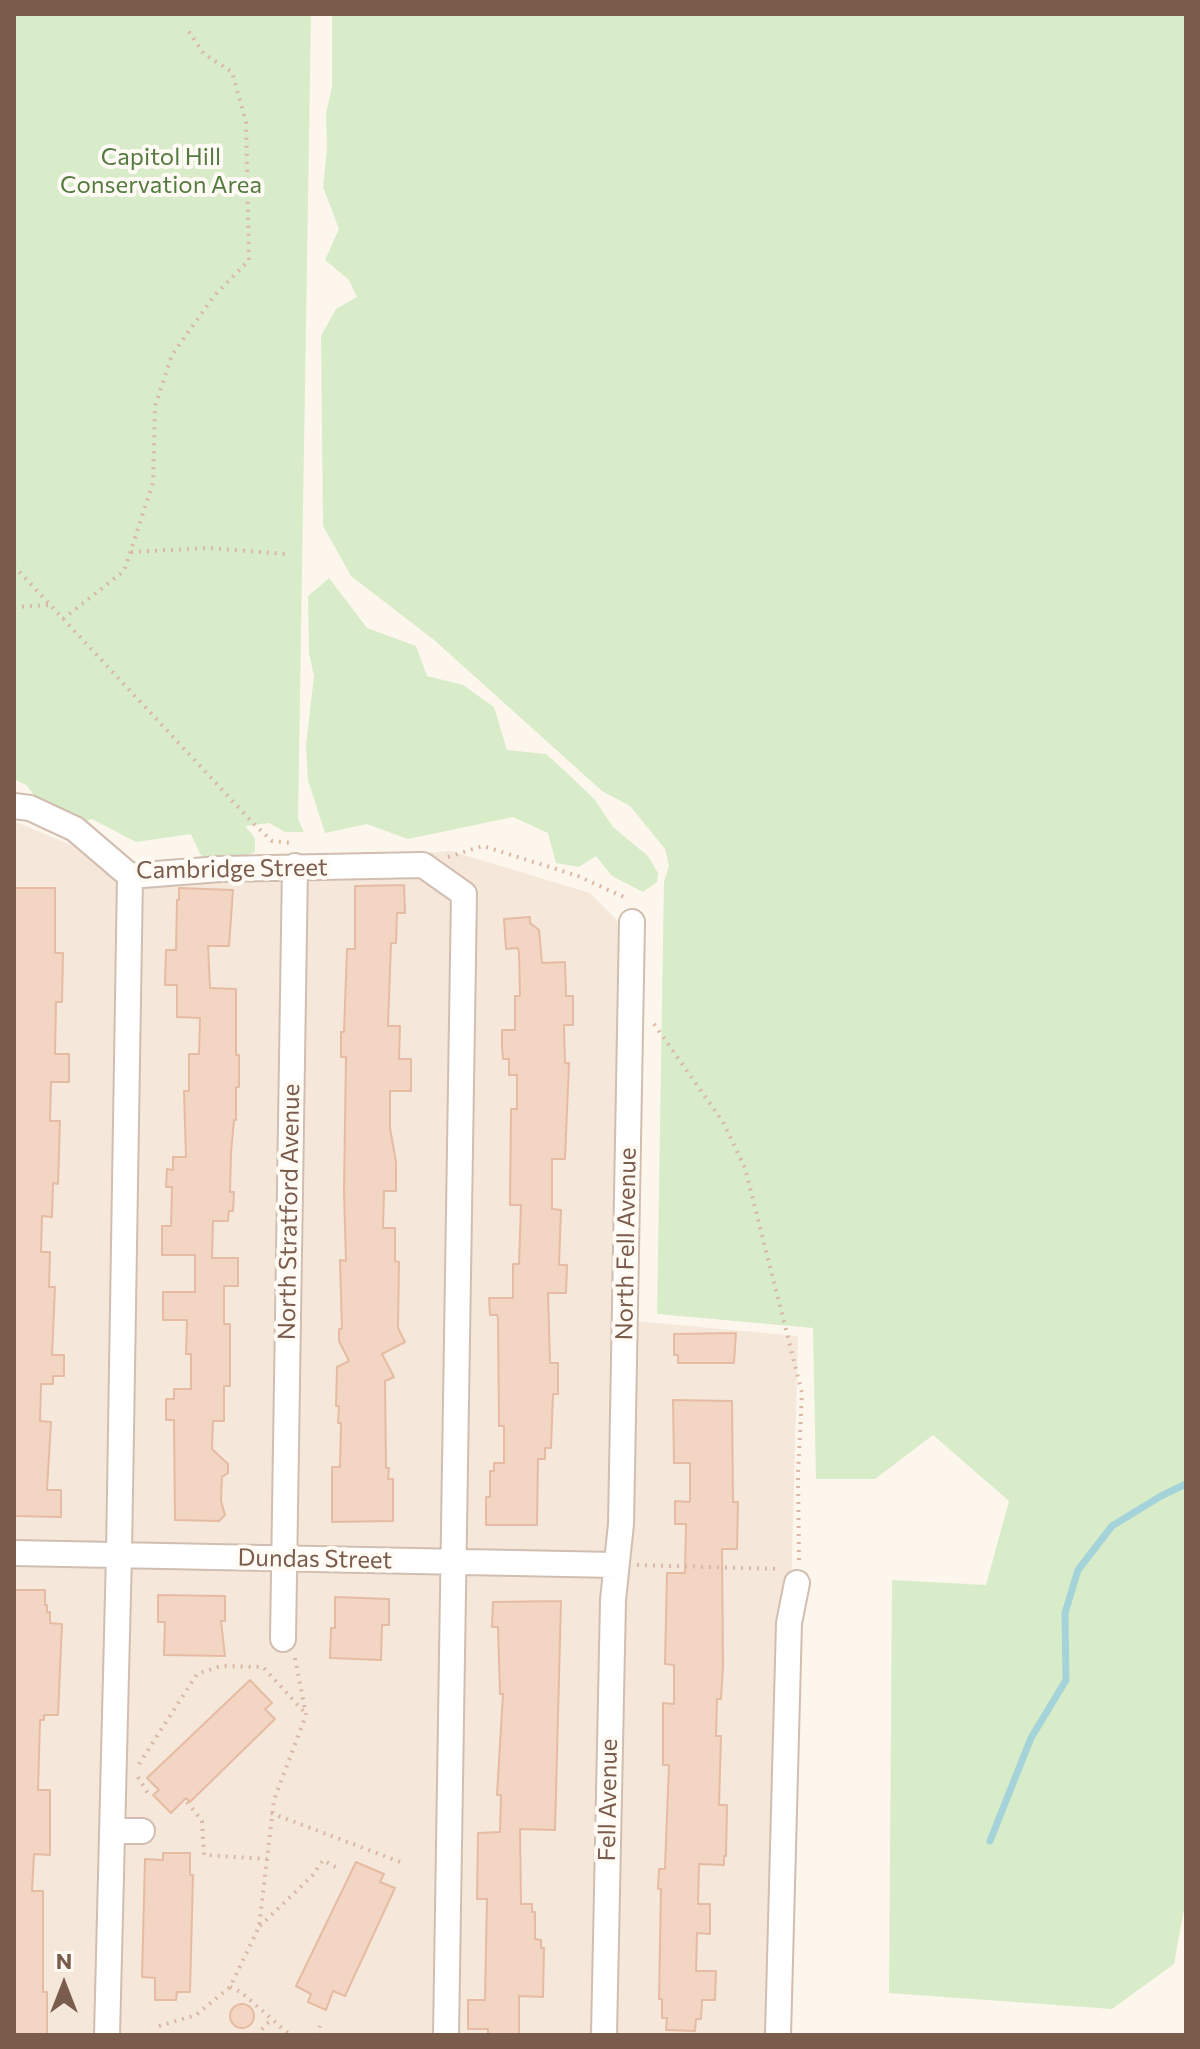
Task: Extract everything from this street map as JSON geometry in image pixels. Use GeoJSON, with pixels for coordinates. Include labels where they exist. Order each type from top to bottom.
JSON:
{"type":"FeatureCollection","features":[{"type":"Feature","properties":{"kind":"street","name":"Cambridge Street"},"geometry":{"type":"LineString","coordinates":[[14,806],[30,808],[75,829],[130,876],[220,869],[299,855],[423,865]]}},
{"type":"Feature","properties":{"kind":"street","name":"North Stratford Avenue"},"geometry":{"type":"LineString","coordinates":[[283,1639],[299,855]]}},
{"type":"Feature","properties":{"kind":"street"},"geometry":{"type":"LineString","coordinates":[[423,865],[464,894],[454,1562],[438,1841],[438,2002],[446,2035]]}},
{"type":"Feature","properties":{"kind":"street"},"geometry":{"type":"LineString","coordinates":[[107,2035],[112,1831],[122,1698],[119,1554],[130,876]]}},
{"type":"Feature","properties":{"kind":"street","name":"North Fell Avenue"},"geometry":{"type":"LineString","coordinates":[[623,1565],[621,1524],[632,912]]}},
{"type":"Feature","properties":{"kind":"street","name":"Dundas Street"},"geometry":{"type":"LineString","coordinates":[[14,1553],[623,1565]]}},
{"type":"Feature","properties":{"kind":"street","name":"Fell Avenue"},"geometry":{"type":"LineString","coordinates":[[604,2035],[623,1565]]}},
{"type":"Feature","properties":{"kind":"street"},"geometry":{"type":"LineString","coordinates":[[778,2035],[789,1623],[797,1583]]}},
{"type":"Feature","properties":{"kind":"street"},"geometry":{"type":"LineString","coordinates":[[112,1831],[142,1831]]}},
{"type":"Feature","properties":{"kind":"path"},"geometry":{"type":"LineString","coordinates":[[63,619],[124,571],[153,483],[155,406],[172,355],[214,296],[249,260],[246,122],[232,72],[204,54],[187,29]]}},
{"type":"Feature","properties":{"kind":"path"},"geometry":{"type":"LineString","coordinates":[[131,552],[209,548],[286,554]]}},
{"type":"Feature","properties":{"kind":"path"},"geometry":{"type":"LineString","coordinates":[[14,566],[254,824],[272,841],[299,855]]}},
{"type":"Feature","properties":{"kind":"path"},"geometry":{"type":"LineString","coordinates":[[14,607],[50,605]]}},
{"type":"Feature","properties":{"kind":"path"},"geometry":{"type":"LineString","coordinates":[[423,865],[483,846],[578,876],[632,912]]}},
{"type":"Feature","properties":{"kind":"path"},"geometry":{"type":"LineString","coordinates":[[647,1015],[723,1122],[745,1168],[802,1393],[797,1583]]}},
{"type":"Feature","properties":{"kind":"path"},"geometry":{"type":"LineString","coordinates":[[623,1565],[781,1569],[797,1583]]}},
{"type":"Feature","properties":{"kind":"path"},"geometry":{"type":"LineString","coordinates":[[159,2026],[196,2015],[230,1987],[259,1927],[271,1813],[306,1715],[297,1661],[283,1639]]}},
{"type":"Feature","properties":{"kind":"path"},"geometry":{"type":"LineString","coordinates":[[149,1795],[136,1772],[140,1759],[197,1674],[221,1666],[263,1667],[306,1715]]}},
{"type":"Feature","properties":{"kind":"path"},"geometry":{"type":"LineString","coordinates":[[187,1802],[202,1821],[204,1855],[267,1859]]}},
{"type":"Feature","properties":{"kind":"path"},"geometry":{"type":"LineString","coordinates":[[271,1813],[403,1863]]}},
{"type":"Feature","properties":{"kind":"path"},"geometry":{"type":"LineString","coordinates":[[259,1927],[312,1876],[323,1860],[339,1869]]}},
{"type":"Feature","properties":{"kind":"path"},"geometry":{"type":"LineString","coordinates":[[230,1987],[241,1992],[290,2035]]}},
{"type":"Feature","properties":{"kind":"path"},"geometry":{"type":"LineString","coordinates":[[256,2035],[273,2018]]}},
{"type":"Feature","properties":{"kind":"path"},"geometry":{"type":"LineString","coordinates":[[317,2035],[320,2026]]}},
{"type":"Feature","properties":{"kind":"shaded area"},"geometry":{"type":"Polygon","coordinates":[[[14,821],[137,873],[451,851],[590,893],[634,938],[623,1320],[798,1336],[779,2035],[14,2035],[14,821]]]}},
{"type":"Feature","properties":{"kind":"green space","name":"Capitol Hill Conservation Area"},"geometry":{"type":"Polygon","coordinates":[[[14,14],[311,14],[298,819],[304,832],[285,832],[269,823],[245,826],[255,838],[255,852],[232,861],[213,865],[200,854],[191,834],[136,842],[92,819],[84,822],[45,808],[26,785],[14,779],[14,14]]]}},
{"type":"Feature","properties":{"kind":"green space"},"geometry":{"type":"Polygon","coordinates":[[[332,14],[1186,14],[1186,1898],[1174,1964],[1112,2009],[889,1993],[892,1580],[986,1585],[1009,1501],[933,1435],[875,1479],[816,1479],[813,1328],[657,1314],[664,881],[669,866],[665,849],[630,806],[602,791],[434,640],[351,576],[323,526],[321,336],[336,309],[357,297],[349,280],[325,260],[339,229],[323,187],[327,149],[326,113],[332,87],[332,14]]]}},
{"type":"Feature","properties":{"kind":"green space"},"geometry":{"type":"Polygon","coordinates":[[[329,578],[367,628],[416,646],[427,676],[463,685],[494,707],[507,750],[546,754],[565,771],[595,800],[613,827],[648,856],[658,873],[657,882],[643,892],[612,876],[596,856],[579,867],[556,863],[548,833],[513,817],[408,839],[367,824],[325,833],[308,780],[306,746],[314,676],[309,653],[308,596],[329,578]]]}},
{"type":"Feature","properties":{"kind":"building"},"geometry":{"type":"Polygon","coordinates":[[[404,885],[405,913],[397,913],[396,943],[391,943],[388,1026],[400,1026],[399,1059],[411,1059],[411,1091],[390,1091],[396,1191],[384,1191],[383,1228],[395,1228],[395,1261],[399,1262],[398,1328],[405,1342],[382,1354],[394,1377],[385,1381],[386,1468],[389,1468],[388,1479],[393,1479],[393,1521],[332,1522],[332,1467],[340,1467],[337,1367],[349,1361],[339,1341],[339,1329],[342,1329],[340,1260],[346,1261],[346,1057],[341,1057],[341,1032],[344,1032],[347,949],[355,949],[355,886],[404,885]]]}},
{"type":"Feature","properties":{"kind":"building"},"geometry":{"type":"Polygon","coordinates":[[[14,888],[55,888],[55,953],[63,953],[62,1002],[56,1002],[55,1054],[69,1054],[69,1082],[51,1082],[50,1121],[60,1121],[58,1184],[53,1183],[52,1217],[42,1216],[41,1252],[50,1252],[49,1287],[55,1287],[52,1355],[64,1355],[64,1376],[53,1376],[53,1384],[41,1384],[40,1421],[51,1422],[47,1490],[61,1490],[61,1517],[14,1516],[14,888]]]}},
{"type":"Feature","properties":{"kind":"building"},"geometry":{"type":"Polygon","coordinates":[[[179,888],[233,890],[229,946],[208,946],[210,988],[236,989],[236,1055],[239,1055],[239,1087],[236,1087],[236,1120],[231,1153],[233,1211],[229,1211],[228,1221],[213,1221],[212,1258],[238,1258],[238,1286],[224,1286],[224,1324],[230,1324],[230,1386],[224,1386],[224,1421],[213,1421],[212,1449],[228,1464],[228,1473],[222,1477],[221,1501],[225,1515],[219,1521],[175,1520],[174,1420],[166,1420],[166,1399],[174,1399],[174,1389],[191,1389],[191,1354],[186,1354],[187,1320],[163,1320],[163,1292],[195,1292],[195,1255],[162,1255],[162,1226],[171,1226],[172,1187],[166,1187],[167,1169],[173,1170],[173,1157],[186,1157],[184,1091],[189,1091],[189,1054],[199,1054],[200,1018],[177,1017],[177,985],[165,985],[166,950],[176,950],[179,888]]]}},
{"type":"Feature","properties":{"kind":"building"},"geometry":{"type":"Polygon","coordinates":[[[530,917],[530,923],[539,930],[542,963],[565,962],[566,996],[573,996],[573,1025],[564,1025],[565,1063],[569,1063],[565,1159],[552,1159],[552,1209],[561,1210],[559,1265],[567,1265],[566,1293],[548,1293],[550,1363],[558,1363],[558,1394],[553,1394],[551,1448],[545,1448],[545,1459],[538,1459],[537,1525],[486,1525],[490,1471],[494,1471],[494,1463],[504,1463],[504,1426],[499,1426],[498,1318],[497,1315],[490,1315],[489,1298],[513,1298],[513,1264],[519,1264],[521,1205],[510,1205],[511,1109],[517,1109],[517,1075],[509,1075],[509,1059],[503,1059],[502,1047],[502,1030],[515,1030],[515,996],[520,996],[519,953],[518,948],[506,949],[504,919],[530,917]]]}},
{"type":"Feature","properties":{"kind":"building"},"geometry":{"type":"Polygon","coordinates":[[[736,1333],[734,1363],[678,1363],[678,1355],[674,1355],[674,1334],[736,1333]]]}},
{"type":"Feature","properties":{"kind":"building"},"geometry":{"type":"Polygon","coordinates":[[[673,1400],[732,1401],[733,1502],[738,1502],[737,1549],[722,1549],[723,1666],[721,1699],[717,1699],[716,1736],[721,1736],[719,1805],[727,1805],[726,1856],[724,1865],[699,1864],[698,1904],[710,1904],[710,1934],[697,1933],[696,1971],[716,1971],[715,2000],[702,2000],[701,2019],[696,2019],[695,2031],[666,2030],[667,2018],[662,2018],[662,1999],[659,1999],[661,1889],[658,1889],[659,1869],[665,1869],[669,1765],[663,1765],[663,1703],[674,1704],[674,1665],[665,1664],[667,1573],[685,1573],[686,1524],[675,1524],[675,1501],[690,1502],[690,1463],[674,1463],[673,1400]]]}},
{"type":"Feature","properties":{"kind":"building"},"geometry":{"type":"Polygon","coordinates":[[[14,1590],[45,1590],[50,1623],[62,1624],[58,1715],[44,1715],[44,1720],[40,1720],[38,1790],[50,1790],[50,1855],[34,1854],[32,1891],[43,1891],[43,1992],[47,1992],[47,2035],[14,2035],[14,1590]]]}},
{"type":"Feature","properties":{"kind":"building"},"geometry":{"type":"Polygon","coordinates":[[[158,1595],[225,1596],[225,1621],[221,1621],[225,1656],[164,1655],[165,1622],[158,1622],[158,1595]]]}},
{"type":"Feature","properties":{"kind":"building"},"geometry":{"type":"Polygon","coordinates":[[[335,1597],[389,1599],[389,1625],[382,1625],[381,1660],[330,1658],[331,1628],[335,1628],[335,1597]]]}},
{"type":"Feature","properties":{"kind":"building"},"geometry":{"type":"Polygon","coordinates":[[[561,1601],[555,1830],[520,1829],[521,1904],[532,1904],[535,1939],[541,1940],[541,1948],[544,1948],[543,1997],[519,1996],[519,2035],[488,2035],[488,2029],[468,2029],[468,2000],[485,2000],[487,1899],[477,1899],[478,1833],[500,1832],[501,1795],[497,1795],[503,1694],[500,1694],[498,1627],[492,1627],[493,1602],[561,1601]]]}},
{"type":"Feature","properties":{"kind":"building"},"geometry":{"type":"Polygon","coordinates":[[[250,1680],[272,1703],[265,1709],[275,1719],[190,1802],[186,1798],[171,1813],[153,1795],[159,1790],[147,1778],[250,1680]]]}},
{"type":"Feature","properties":{"kind":"building"},"geometry":{"type":"Polygon","coordinates":[[[163,1853],[190,1853],[190,1875],[193,1875],[190,1992],[177,1992],[176,2000],[155,2000],[155,1978],[142,1977],[145,1859],[163,1860],[163,1853]]]}},
{"type":"Feature","properties":{"kind":"building"},"geometry":{"type":"Polygon","coordinates":[[[356,1862],[384,1874],[380,1882],[395,1888],[345,1996],[333,1991],[326,2010],[308,2002],[311,1994],[296,1986],[356,1862]]]}},
{"type":"Feature","properties":{"kind":"building"},"geometry":{"type":"Polygon","coordinates":[[[242,2004],[253,2011],[254,2016],[247,2027],[242,2028],[231,2021],[230,2016],[237,2005],[242,2004]]]}},
{"type":"Feature","properties":{"kind":"waterway"},"geometry":{"type":"LineString","coordinates":[[990,1841],[1031,1738],[1066,1680],[1065,1613],[1078,1570],[1112,1526],[1186,1484]]}}]}
